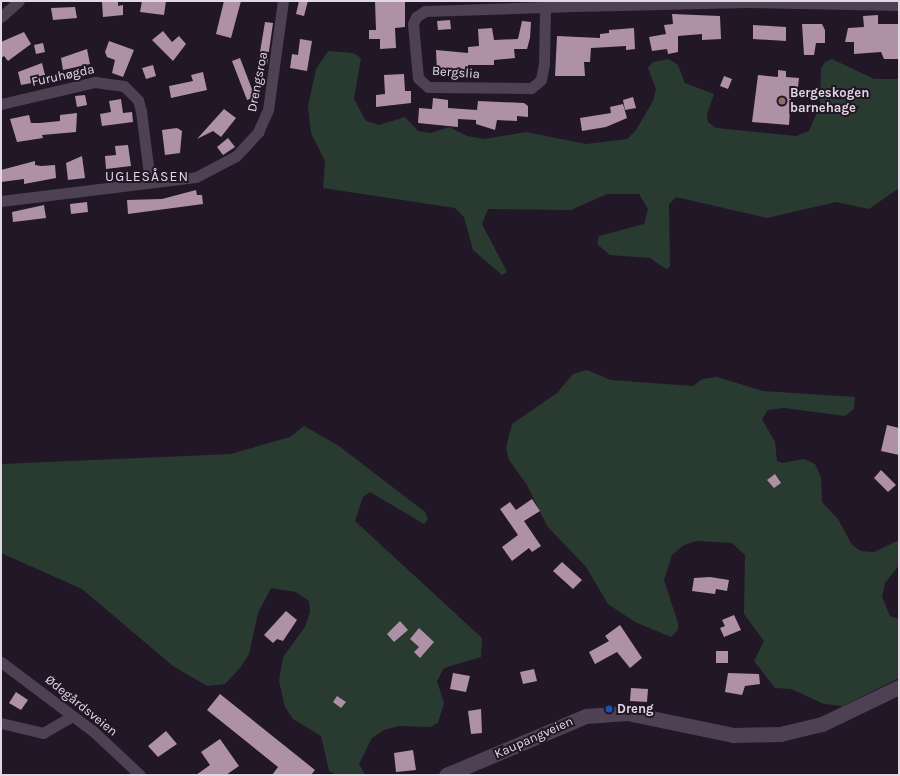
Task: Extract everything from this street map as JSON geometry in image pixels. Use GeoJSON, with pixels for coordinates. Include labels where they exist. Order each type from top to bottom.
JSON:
{"type":"FeatureCollection","features":[{"type":"Feature","properties":{"kind":"main road","name":"Kaupangveien"},"geometry":{"type":"LineString","coordinates":[[446,775],[586,716],[627,713],[733,735],[774,735],[822,724],[899,687]]}},
{"type":"Feature","properties":{"kind":"street"},"geometry":{"type":"LineString","coordinates":[[1,17],[19,1]]}},
{"type":"Feature","properties":{"kind":"street","name":"Drengsroa"},"geometry":{"type":"LineString","coordinates":[[1,201],[150,182],[173,181],[212,171],[236,156],[258,132],[272,94],[283,1]]}},
{"type":"Feature","properties":{"kind":"street","name":"Bergslia"},"geometry":{"type":"LineString","coordinates":[[545,7],[544,64],[540,80],[531,88],[436,87],[418,78],[414,24],[420,13],[545,7],[574,3],[748,1],[899,5]]}},
{"type":"Feature","properties":{"kind":"street","name":"Furuhøgda"},"geometry":{"type":"LineString","coordinates":[[1,104],[95,82],[124,86],[138,100],[141,111],[150,182]]}},
{"type":"Feature","properties":{"kind":"street","name":"Ødegårdsveien"},"geometry":{"type":"LineString","coordinates":[[1,662],[72,716],[132,773]]}},
{"type":"Feature","properties":{"kind":"street"},"geometry":{"type":"LineString","coordinates":[[1,723],[43,733],[72,716]]}},
{"type":"Feature","properties":{"kind":"green space"},"geometry":{"type":"Polygon","coordinates":[[[328,51],[353,53],[361,58],[354,99],[366,121],[379,125],[405,117],[418,131],[431,133],[449,127],[467,136],[484,139],[526,132],[586,144],[627,139],[636,130],[653,101],[656,89],[648,68],[653,62],[669,59],[678,65],[685,83],[714,94],[707,114],[708,122],[716,128],[796,136],[809,131],[820,106],[821,69],[825,62],[832,59],[874,79],[899,79],[899,188],[869,209],[836,202],[767,218],[676,197],[669,204],[670,267],[666,269],[650,258],[610,255],[597,244],[599,236],[644,224],[648,209],[639,194],[607,194],[571,210],[488,209],[482,224],[507,272],[502,275],[473,250],[464,217],[455,208],[323,188],[325,161],[311,133],[308,106],[316,69],[328,51]]]}},
{"type":"Feature","properties":{"kind":"green space"},"geometry":{"type":"Polygon","coordinates":[[[587,370],[611,380],[693,386],[702,379],[717,377],[763,391],[855,397],[854,409],[845,416],[784,408],[768,410],[762,419],[775,442],[777,461],[782,463],[804,459],[815,464],[821,477],[822,502],[838,519],[852,545],[861,551],[874,552],[899,540],[899,565],[885,583],[882,597],[890,616],[899,619],[899,678],[843,706],[824,704],[791,689],[775,688],[754,661],[764,641],[744,614],[745,555],[732,543],[697,541],[684,545],[672,555],[664,580],[678,623],[678,630],[671,637],[635,622],[608,604],[586,567],[547,526],[527,485],[509,460],[506,448],[512,424],[557,393],[573,374],[587,370]]]}},
{"type":"Feature","properties":{"kind":"green space"},"geometry":{"type":"Polygon","coordinates":[[[304,426],[339,446],[425,512],[428,519],[424,524],[370,492],[363,497],[355,521],[482,638],[481,657],[444,668],[437,681],[444,703],[438,723],[430,727],[399,726],[384,730],[372,738],[359,764],[365,775],[336,775],[329,771],[321,736],[293,719],[285,707],[279,681],[283,657],[305,627],[310,612],[309,601],[296,592],[271,588],[258,613],[249,654],[240,668],[225,684],[207,686],[173,666],[82,589],[1,553],[1,464],[231,454],[290,437],[304,426]]]}},
{"type":"Feature","properties":{"kind":"building"},"geometry":{"type":"Polygon","coordinates":[[[118,1],[118,6],[123,5],[123,15],[103,17],[102,2],[118,1]]]}},
{"type":"Feature","properties":{"kind":"building"},"geometry":{"type":"Polygon","coordinates":[[[142,1],[166,1],[164,15],[140,12],[142,1]]]}},
{"type":"Feature","properties":{"kind":"building"},"geometry":{"type":"Polygon","coordinates":[[[224,1],[241,1],[231,38],[216,34],[224,1]]]}},
{"type":"Feature","properties":{"kind":"building"},"geometry":{"type":"Polygon","coordinates":[[[299,1],[308,1],[304,16],[296,14],[299,1]]]}},
{"type":"Feature","properties":{"kind":"building"},"geometry":{"type":"Polygon","coordinates":[[[375,1],[405,1],[405,27],[395,28],[396,48],[380,49],[380,39],[369,39],[369,30],[376,30],[375,1]]]}},
{"type":"Feature","properties":{"kind":"building"},"geometry":{"type":"Polygon","coordinates":[[[75,7],[77,18],[53,20],[51,8],[75,7]]]}},
{"type":"Feature","properties":{"kind":"building"},"geometry":{"type":"Polygon","coordinates":[[[672,14],[720,16],[721,39],[702,40],[702,34],[678,36],[678,52],[668,54],[667,49],[652,51],[649,37],[666,34],[664,25],[673,24],[672,14]]]}},
{"type":"Feature","properties":{"kind":"building"},"geometry":{"type":"Polygon","coordinates":[[[878,15],[878,24],[899,24],[899,59],[884,59],[881,52],[854,54],[854,42],[845,42],[848,28],[864,27],[863,16],[878,15]]]}},
{"type":"Feature","properties":{"kind":"building"},"geometry":{"type":"Polygon","coordinates":[[[450,20],[451,29],[438,30],[437,21],[450,20]]]}},
{"type":"Feature","properties":{"kind":"building"},"geometry":{"type":"Polygon","coordinates":[[[522,21],[531,22],[530,38],[527,49],[514,49],[515,58],[494,60],[494,65],[468,65],[468,72],[437,73],[436,50],[468,53],[468,47],[479,46],[478,29],[492,28],[494,40],[518,39],[522,21]]]}},
{"type":"Feature","properties":{"kind":"building"},"geometry":{"type":"Polygon","coordinates":[[[265,22],[273,23],[267,65],[258,64],[265,22]]]}},
{"type":"Feature","properties":{"kind":"building"},"geometry":{"type":"Polygon","coordinates":[[[802,24],[822,24],[825,30],[825,43],[816,43],[814,55],[804,55],[802,24]]]}},
{"type":"Feature","properties":{"kind":"building"},"geometry":{"type":"Polygon","coordinates":[[[753,25],[786,27],[786,41],[753,39],[753,25]]]}},
{"type":"Feature","properties":{"kind":"building"},"geometry":{"type":"Polygon","coordinates":[[[634,28],[635,49],[626,50],[626,46],[591,48],[590,62],[584,62],[585,76],[555,76],[557,36],[600,38],[600,34],[609,33],[609,30],[634,28]]]}},
{"type":"Feature","properties":{"kind":"building"},"geometry":{"type":"Polygon","coordinates":[[[163,31],[172,42],[179,36],[186,44],[173,61],[152,40],[163,31]]]}},
{"type":"Feature","properties":{"kind":"building"},"geometry":{"type":"Polygon","coordinates":[[[24,32],[31,44],[8,61],[4,56],[1,58],[1,42],[24,32]]]}},
{"type":"Feature","properties":{"kind":"building"},"geometry":{"type":"Polygon","coordinates":[[[300,39],[312,41],[307,71],[290,68],[292,54],[298,55],[300,39]]]}},
{"type":"Feature","properties":{"kind":"building"},"geometry":{"type":"Polygon","coordinates":[[[109,41],[134,50],[123,77],[112,73],[115,60],[107,57],[105,52],[109,41]]]}},
{"type":"Feature","properties":{"kind":"building"},"geometry":{"type":"Polygon","coordinates":[[[43,43],[45,52],[36,54],[34,45],[43,43]]]}},
{"type":"Feature","properties":{"kind":"building"},"geometry":{"type":"Polygon","coordinates":[[[87,49],[90,64],[63,70],[61,58],[87,49]]]}},
{"type":"Feature","properties":{"kind":"building"},"geometry":{"type":"Polygon","coordinates":[[[240,58],[255,97],[247,100],[232,61],[240,58]]]}},
{"type":"Feature","properties":{"kind":"building"},"geometry":{"type":"Polygon","coordinates":[[[42,63],[45,75],[41,76],[42,81],[21,85],[18,72],[42,63]]]}},
{"type":"Feature","properties":{"kind":"building"},"geometry":{"type":"Polygon","coordinates":[[[153,65],[156,76],[146,79],[142,68],[153,65]]]}},
{"type":"Feature","properties":{"kind":"building"},"geometry":{"type":"Polygon","coordinates":[[[778,70],[786,71],[786,77],[799,78],[797,96],[791,95],[789,125],[752,122],[758,75],[778,77],[778,70]]]}},
{"type":"Feature","properties":{"kind":"building"},"geometry":{"type":"Polygon","coordinates":[[[203,72],[207,90],[171,98],[169,86],[193,81],[191,75],[203,72]]]}},
{"type":"Feature","properties":{"kind":"building"},"geometry":{"type":"Polygon","coordinates":[[[404,74],[405,91],[411,91],[411,103],[376,107],[376,95],[385,94],[384,75],[404,74]]]}},
{"type":"Feature","properties":{"kind":"building"},"geometry":{"type":"Polygon","coordinates":[[[724,76],[732,79],[728,89],[720,86],[724,76]]]}},
{"type":"Feature","properties":{"kind":"building"},"geometry":{"type":"Polygon","coordinates":[[[85,95],[87,105],[77,107],[75,96],[85,95]]]}},
{"type":"Feature","properties":{"kind":"building"},"geometry":{"type":"Polygon","coordinates":[[[633,97],[636,108],[625,110],[623,100],[633,97]]]}},
{"type":"Feature","properties":{"kind":"building"},"geometry":{"type":"Polygon","coordinates":[[[433,98],[448,100],[448,108],[477,110],[478,101],[524,103],[528,106],[528,117],[517,116],[517,121],[497,120],[495,130],[476,124],[476,120],[458,119],[458,127],[418,123],[419,108],[432,109],[433,98]]]}},
{"type":"Feature","properties":{"kind":"building"},"geometry":{"type":"Polygon","coordinates":[[[121,99],[123,113],[132,112],[133,122],[102,126],[100,114],[111,112],[109,101],[121,99]]]}},
{"type":"Feature","properties":{"kind":"building"},"geometry":{"type":"Polygon","coordinates":[[[623,104],[627,118],[606,127],[582,131],[580,118],[611,113],[610,107],[623,104]]]}},
{"type":"Feature","properties":{"kind":"building"},"geometry":{"type":"Polygon","coordinates":[[[224,109],[236,118],[221,137],[213,131],[197,139],[224,109]]]}},
{"type":"Feature","properties":{"kind":"building"},"geometry":{"type":"Polygon","coordinates":[[[77,113],[76,132],[42,135],[43,138],[17,142],[10,119],[29,115],[31,123],[40,123],[60,121],[60,115],[77,113]]]}},
{"type":"Feature","properties":{"kind":"building"},"geometry":{"type":"Polygon","coordinates":[[[177,128],[182,131],[180,153],[165,155],[162,130],[177,128]]]}},
{"type":"Feature","properties":{"kind":"building"},"geometry":{"type":"Polygon","coordinates":[[[228,138],[235,147],[223,155],[217,147],[228,138]]]}},
{"type":"Feature","properties":{"kind":"building"},"geometry":{"type":"Polygon","coordinates":[[[128,145],[131,166],[106,169],[105,156],[116,155],[115,146],[128,145]]]}},
{"type":"Feature","properties":{"kind":"building"},"geometry":{"type":"Polygon","coordinates":[[[82,156],[85,178],[68,180],[66,163],[82,156]]]}},
{"type":"Feature","properties":{"kind":"building"},"geometry":{"type":"Polygon","coordinates":[[[35,161],[35,165],[55,165],[56,178],[24,184],[24,179],[1,182],[1,170],[35,161]]]}},
{"type":"Feature","properties":{"kind":"building"},"geometry":{"type":"Polygon","coordinates":[[[196,190],[197,195],[202,195],[203,204],[128,214],[127,200],[162,199],[196,190]]]}},
{"type":"Feature","properties":{"kind":"building"},"geometry":{"type":"Polygon","coordinates":[[[87,202],[88,212],[71,214],[70,204],[87,202]]]}},
{"type":"Feature","properties":{"kind":"building"},"geometry":{"type":"Polygon","coordinates":[[[44,205],[46,218],[13,222],[12,212],[44,205]]]}},
{"type":"Feature","properties":{"kind":"building"},"geometry":{"type":"Polygon","coordinates":[[[887,425],[899,428],[899,455],[881,451],[887,425]]]}},
{"type":"Feature","properties":{"kind":"building"},"geometry":{"type":"Polygon","coordinates":[[[881,470],[896,485],[888,492],[874,478],[881,470]]]}},
{"type":"Feature","properties":{"kind":"building"},"geometry":{"type":"Polygon","coordinates":[[[775,474],[781,483],[774,488],[767,480],[775,474]]]}},
{"type":"Feature","properties":{"kind":"building"},"geometry":{"type":"Polygon","coordinates":[[[532,499],[540,511],[524,521],[541,546],[532,552],[529,548],[512,561],[502,547],[518,535],[500,509],[510,502],[516,510],[532,499]]]}},
{"type":"Feature","properties":{"kind":"building"},"geometry":{"type":"Polygon","coordinates":[[[562,562],[582,580],[573,589],[553,571],[562,562]]]}},
{"type":"Feature","properties":{"kind":"building"},"geometry":{"type":"Polygon","coordinates":[[[710,577],[729,580],[727,591],[716,589],[715,594],[692,591],[694,578],[710,577]]]}},
{"type":"Feature","properties":{"kind":"building"},"geometry":{"type":"Polygon","coordinates":[[[286,611],[297,620],[283,641],[277,639],[273,643],[264,635],[286,611]]]}},
{"type":"Feature","properties":{"kind":"building"},"geometry":{"type":"Polygon","coordinates":[[[734,615],[741,630],[724,637],[720,628],[725,626],[722,620],[734,615]]]}},
{"type":"Feature","properties":{"kind":"building"},"geometry":{"type":"Polygon","coordinates":[[[400,621],[408,630],[394,642],[387,634],[400,621]]]}},
{"type":"Feature","properties":{"kind":"building"},"geometry":{"type":"Polygon","coordinates":[[[620,625],[642,658],[630,668],[617,652],[595,664],[589,652],[609,641],[605,636],[620,625]]]}},
{"type":"Feature","properties":{"kind":"building"},"geometry":{"type":"Polygon","coordinates":[[[419,628],[434,642],[420,658],[414,652],[419,647],[410,639],[419,628]]]}},
{"type":"Feature","properties":{"kind":"building"},"geometry":{"type":"Polygon","coordinates":[[[716,651],[728,651],[728,663],[716,663],[716,651]]]}},
{"type":"Feature","properties":{"kind":"building"},"geometry":{"type":"Polygon","coordinates":[[[534,669],[537,681],[523,684],[520,672],[534,669]]]}},
{"type":"Feature","properties":{"kind":"building"},"geometry":{"type":"Polygon","coordinates":[[[453,673],[470,676],[466,692],[450,689],[453,673]]]}},
{"type":"Feature","properties":{"kind":"building"},"geometry":{"type":"Polygon","coordinates":[[[728,673],[759,674],[760,684],[745,686],[742,695],[725,692],[728,673]]]}},
{"type":"Feature","properties":{"kind":"building"},"geometry":{"type":"Polygon","coordinates":[[[631,688],[648,689],[647,702],[630,701],[631,688]]]}},
{"type":"Feature","properties":{"kind":"building"},"geometry":{"type":"Polygon","coordinates":[[[16,692],[28,700],[21,710],[9,703],[16,692]]]}},
{"type":"Feature","properties":{"kind":"building"},"geometry":{"type":"Polygon","coordinates":[[[220,694],[315,770],[311,775],[272,775],[278,767],[207,710],[220,694]]]}},
{"type":"Feature","properties":{"kind":"building"},"geometry":{"type":"Polygon","coordinates":[[[337,696],[346,702],[341,708],[333,702],[337,696]]]}},
{"type":"Feature","properties":{"kind":"building"},"geometry":{"type":"Polygon","coordinates":[[[481,709],[482,733],[471,734],[468,711],[481,709]]]}},
{"type":"Feature","properties":{"kind":"building"},"geometry":{"type":"Polygon","coordinates":[[[166,731],[177,744],[158,757],[148,746],[166,731]]]}},
{"type":"Feature","properties":{"kind":"building"},"geometry":{"type":"Polygon","coordinates":[[[220,739],[239,766],[226,775],[196,775],[210,765],[201,752],[220,739]]]}},
{"type":"Feature","properties":{"kind":"building"},"geometry":{"type":"Polygon","coordinates":[[[413,750],[416,770],[396,772],[394,753],[413,750]]]}},
{"type":"Feature","properties":{"kind":"place","name":"Bergeskogen barnehage"},"geometry":{"type":"Point","coordinates":[782,101]}},
{"type":"Feature","properties":{"kind":"place","name":"Dreng"},"geometry":{"type":"Point","coordinates":[609,709]}},
{"type":"Feature","properties":{"kind":"district","name":"UGLESÅSEN"},"geometry":{"type":"Point","coordinates":[147,177]}}]}
